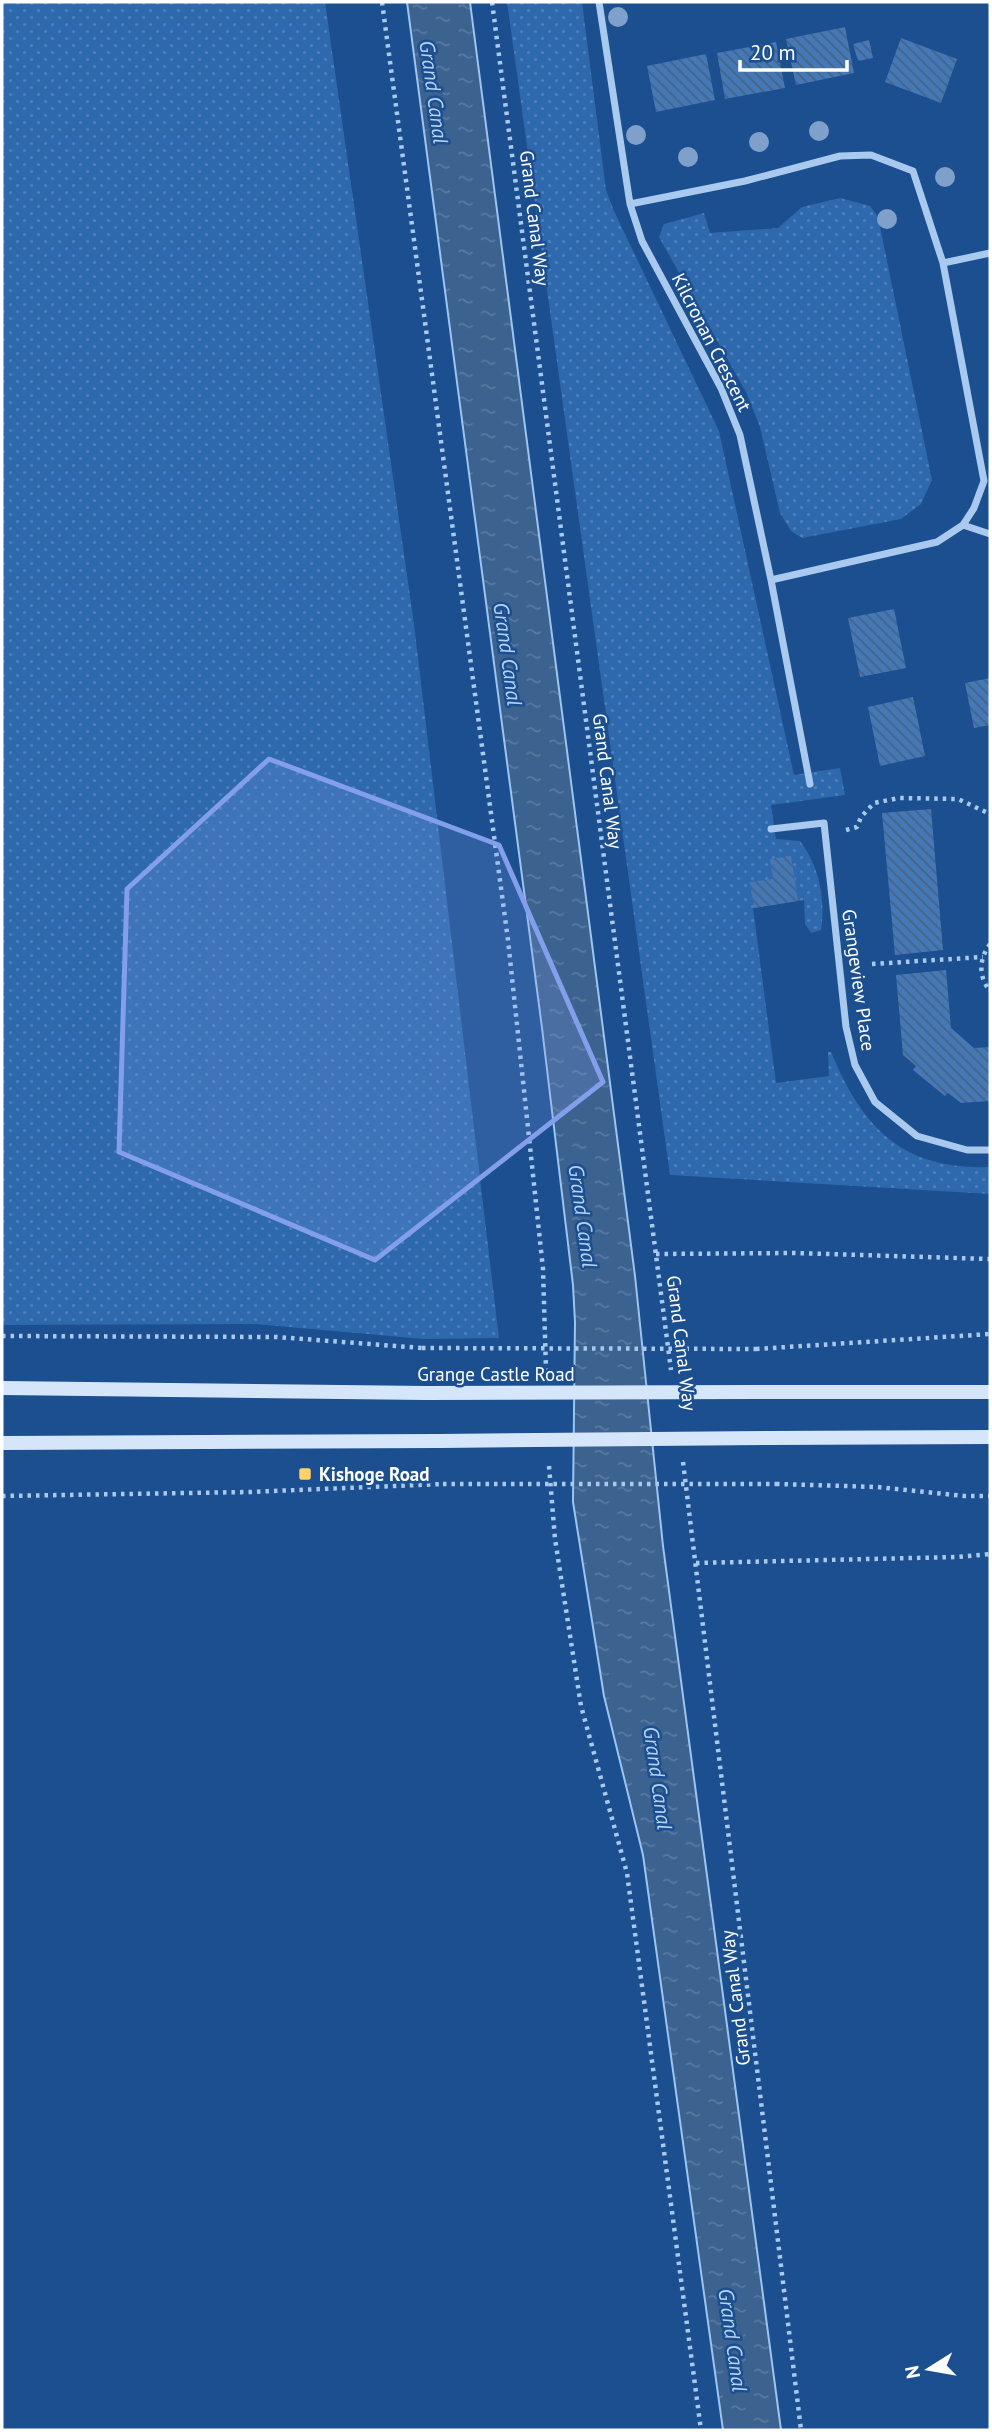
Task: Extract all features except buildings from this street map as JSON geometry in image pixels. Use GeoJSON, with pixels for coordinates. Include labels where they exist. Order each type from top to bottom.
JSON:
{"type":"FeatureCollection","features":[{"type":"Feature","properties":{"kind":"main road","name":"Grange Castle Road"},"geometry":{"type":"LineString","coordinates":[[2,1388],[426,1393],[990,1392]]}},
{"type":"Feature","properties":{"kind":"main road"},"geometry":{"type":"LineString","coordinates":[[2,1443],[990,1437]]}},
{"type":"Feature","properties":{"kind":"street","name":"Kilcronan Crescent"},"geometry":{"type":"LineString","coordinates":[[599,2],[630,204],[642,241],[721,388],[740,435],[810,784]]}},
{"type":"Feature","properties":{"kind":"street"},"geometry":{"type":"LineString","coordinates":[[630,204],[746,181],[840,156],[871,155],[913,171],[943,263],[984,481],[974,508],[963,525],[937,542],[771,580]]}},
{"type":"Feature","properties":{"kind":"street"},"geometry":{"type":"LineString","coordinates":[[943,263],[990,253]]}},
{"type":"Feature","properties":{"kind":"street"},"geometry":{"type":"LineString","coordinates":[[963,525],[990,534]]}},
{"type":"Feature","properties":{"kind":"street"},"geometry":{"type":"LineString","coordinates":[[771,829],[824,823],[825,836]]}},
{"type":"Feature","properties":{"kind":"street","name":"Grangeview Place"},"geometry":{"type":"LineString","coordinates":[[825,836],[846,1027],[862,1078],[875,1102],[917,1136],[967,1150],[990,1150]]}},
{"type":"Feature","properties":{"kind":"path"},"geometry":{"type":"LineString","coordinates":[[382,2],[508,940],[543,1269],[546,1375]]}},
{"type":"Feature","properties":{"kind":"path","name":"Grand Canal Way"},"geometry":{"type":"LineString","coordinates":[[492,2],[672,1375]]}},
{"type":"Feature","properties":{"kind":"path"},"geometry":{"type":"LineString","coordinates":[[825,836],[857,827],[861,817],[874,803],[899,798],[958,799],[990,814]]}},
{"type":"Feature","properties":{"kind":"path"},"geometry":{"type":"LineString","coordinates":[[990,944],[983,957],[981,974],[990,991]]}},
{"type":"Feature","properties":{"kind":"path"},"geometry":{"type":"LineString","coordinates":[[872,964],[983,957]]}},
{"type":"Feature","properties":{"kind":"path"},"geometry":{"type":"LineString","coordinates":[[656,1254],[795,1252],[990,1259]]}},
{"type":"Feature","properties":{"kind":"path"},"geometry":{"type":"LineString","coordinates":[[2,1336],[277,1337],[422,1348],[756,1349],[990,1334]]}},
{"type":"Feature","properties":{"kind":"path"},"geometry":{"type":"LineString","coordinates":[[548,1454],[555,1539],[581,1706],[627,1873],[701,2430]]}},
{"type":"Feature","properties":{"kind":"path","name":"Grand Canal Way"},"geometry":{"type":"LineString","coordinates":[[682,1456],[801,2430]]}},
{"type":"Feature","properties":{"kind":"path"},"geometry":{"type":"LineString","coordinates":[[2,1496],[249,1492],[443,1484],[776,1484],[877,1487],[990,1496]]}},
{"type":"Feature","properties":{"kind":"path"},"geometry":{"type":"LineString","coordinates":[[696,1563],[990,1554]]}},
{"type":"Feature","properties":{"kind":"highlighted area"},"geometry":{"type":"Polygon","coordinates":[[[269,759],[499,845],[603,1082],[375,1260],[119,1152],[127,889],[269,759]]]}},
{"type":"Feature","properties":{"kind":"shaded area"},"geometry":{"type":"Polygon","coordinates":[[[2,2],[325,2],[414,624],[499,1338],[424,1339],[255,1324],[2,1325],[2,2]]]}},
{"type":"Feature","properties":{"kind":"shaded area"},"geometry":{"type":"Polygon","coordinates":[[[507,2],[582,2],[606,190],[719,431],[794,775],[840,768],[845,795],[771,805],[776,839],[800,841],[812,861],[822,895],[821,930],[811,933],[805,924],[804,900],[753,908],[776,1083],[829,1076],[828,1052],[831,1052],[857,1103],[872,1123],[890,1140],[933,1161],[960,1166],[990,1167],[990,1194],[670,1175],[507,2]]]}},
{"type":"Feature","properties":{"kind":"shaded area"},"geometry":{"type":"Polygon","coordinates":[[[840,198],[870,206],[878,217],[932,480],[921,504],[901,519],[802,538],[791,531],[780,513],[760,427],[746,392],[659,237],[664,224],[704,213],[710,233],[778,228],[802,207],[840,198]]]}},
{"type":"Feature","properties":{"kind":"water","name":"Grand Canal"},"geometry":{"type":"Polygon","coordinates":[[[407,2],[470,2],[635,1276],[663,1546],[781,2430],[723,2430],[643,1855],[604,1696],[573,1502],[573,1285],[542,1028],[407,2]]]}},
{"type":"Feature","properties":{"kind":"place","name":"Kishoge Road"},"geometry":{"type":"Point","coordinates":[305,1474]}}]}
